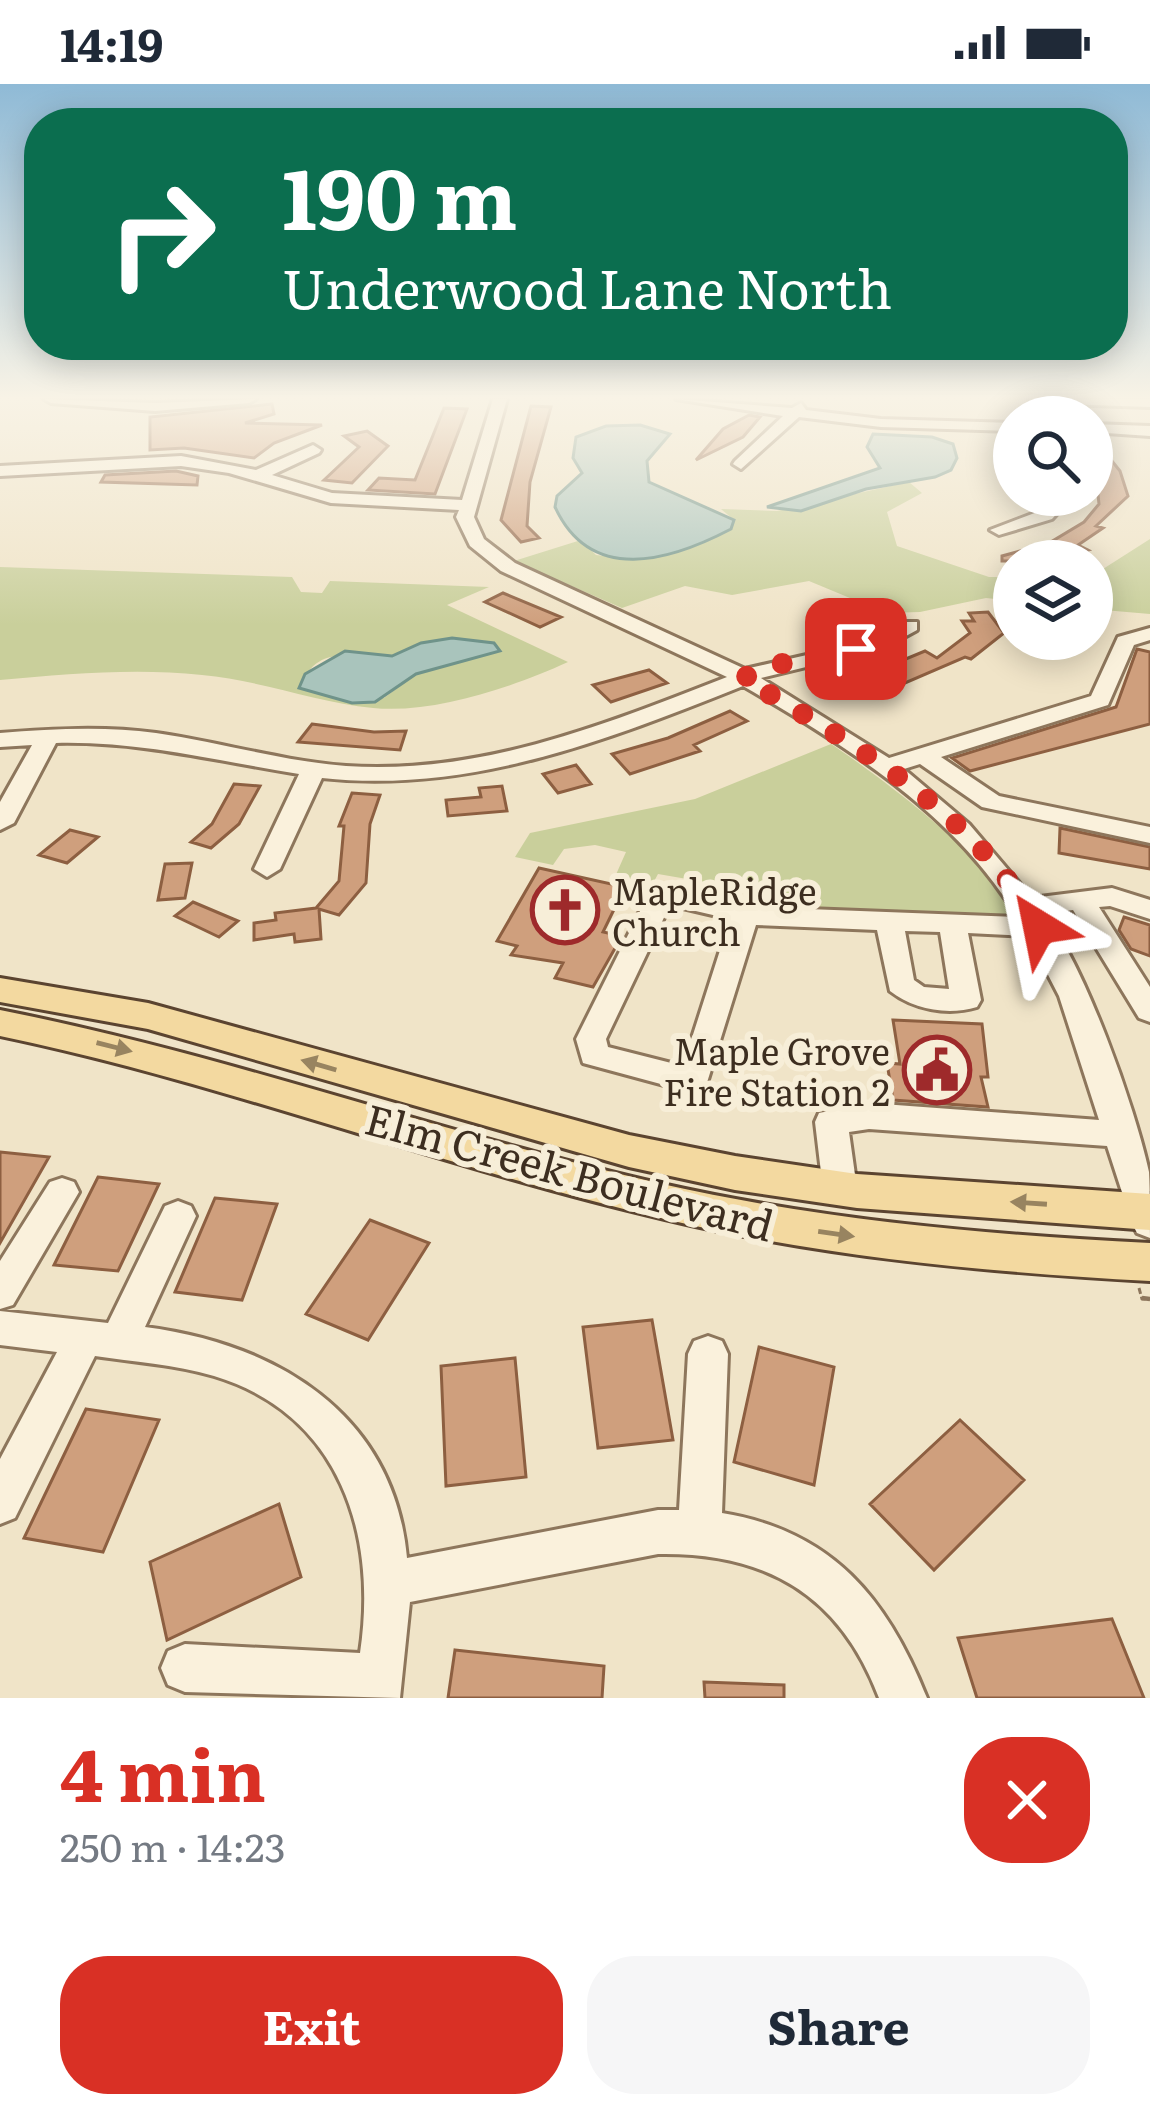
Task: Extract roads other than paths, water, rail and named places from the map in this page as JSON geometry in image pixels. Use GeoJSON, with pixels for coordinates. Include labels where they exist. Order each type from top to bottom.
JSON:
{"type":"FeatureCollection","features":[{"type":"Feature","properties":{"kind":"main road","name":"Elm Creek Boulevard"},"geometry":{"type":"LineString","coordinates":[[0,990],[148,1016],[629,1151],[840,1189],[1148,1216]]}},
{"type":"Feature","properties":{"kind":"main road","name":"Elm Creek Boulevard"},"geometry":{"type":"LineString","coordinates":[[0,1023],[176,1063],[598,1186],[718,1214],[899,1242],[1150,1262]]}},
{"type":"Feature","properties":{"kind":"street"},"geometry":{"type":"LineString","coordinates":[[251,474],[331,498],[467,505]]}},
{"type":"Feature","properties":{"kind":"street"},"geometry":{"type":"LineString","coordinates":[[477,474],[467,505],[468,529],[476,542],[508,567],[742,678],[885,767],[957,825],[1033,917],[1084,1022],[1148,1216]]}},
{"type":"Feature","properties":{"kind":"street"},"geometry":{"type":"LineString","coordinates":[[999,530],[1043,516]]}},
{"type":"Feature","properties":{"kind":"street"},"geometry":{"type":"LineString","coordinates":[[0,740],[153,740],[313,771],[398,774],[489,762],[637,722],[806,655],[879,643],[910,626]]}},
{"type":"Feature","properties":{"kind":"street"},"geometry":{"type":"LineString","coordinates":[[885,767],[1100,700],[1125,641],[1150,634]]}},
{"type":"Feature","properties":{"kind":"street"},"geometry":{"type":"LineString","coordinates":[[1,823],[47,738]]}},
{"type":"Feature","properties":{"kind":"street"},"geometry":{"type":"LineString","coordinates":[[923,755],[992,802],[1150,835]]}},
{"type":"Feature","properties":{"kind":"street"},"geometry":{"type":"LineString","coordinates":[[267,869],[313,771]]}},
{"type":"Feature","properties":{"kind":"street"},"geometry":{"type":"LineString","coordinates":[[746,914],[694,1081],[594,1055],[591,1039],[650,909],[661,896],[746,914],[953,925],[1033,917],[1081,901],[1112,897],[1150,910]]}},
{"type":"Feature","properties":{"kind":"street"},"geometry":{"type":"LineString","coordinates":[[1081,901],[1150,1011]]}},
{"type":"Feature","properties":{"kind":"street"},"geometry":{"type":"LineString","coordinates":[[890,922],[901,984],[917,998],[966,1000],[953,925]]}},
{"type":"Feature","properties":{"kind":"street"},"geometry":{"type":"LineString","coordinates":[[840,1189],[831,1121],[869,1116],[1120,1135]]}},
{"type":"Feature","properties":{"kind":"street"},"geometry":{"type":"LineString","coordinates":[[0,1293],[62,1192]]}},
{"type":"Feature","properties":{"kind":"street"},"geometry":{"type":"LineString","coordinates":[[0,1503],[178,1216]]}},
{"type":"Feature","properties":{"kind":"street"},"geometry":{"type":"LineString","coordinates":[[0,1328],[236,1365],[278,1385],[312,1414],[343,1447],[368,1487],[385,1533],[392,1583],[378,1688],[185,1668]]}},
{"type":"Feature","properties":{"kind":"street"},"geometry":{"type":"LineString","coordinates":[[700,1528],[708,1354]]}},
{"type":"Feature","properties":{"kind":"street"},"geometry":{"type":"LineString","coordinates":[[392,1583],[700,1528],[784,1551],[822,1576],[854,1607],[880,1644],[903,1698]]}},
{"type":"Feature","properties":{"kind":"water"},"geometry":{"type":"Polygon","coordinates":[[[581,474],[648,474],[649,482],[734,520],[731,529],[683,550],[658,557],[610,557],[570,532],[555,507],[557,496],[581,474]]]}},
{"type":"Feature","properties":{"kind":"water"},"geometry":{"type":"Polygon","coordinates":[[[862,474],[941,474],[866,489],[801,511],[767,507],[862,474]]]}},
{"type":"Feature","properties":{"kind":"water"},"geometry":{"type":"Polygon","coordinates":[[[452,638],[494,643],[500,651],[416,674],[375,702],[352,703],[299,688],[305,674],[345,651],[392,656],[421,643],[452,638]]]}},
{"type":"Feature","properties":{"kind":"place","name":"MapleRidge Church"},"geometry":{"type":"Point","coordinates":[565,910]}},
{"type":"Feature","properties":{"kind":"place","name":"Maple Grove Fire Station 2"},"geometry":{"type":"Point","coordinates":[937,1070]}}]}
